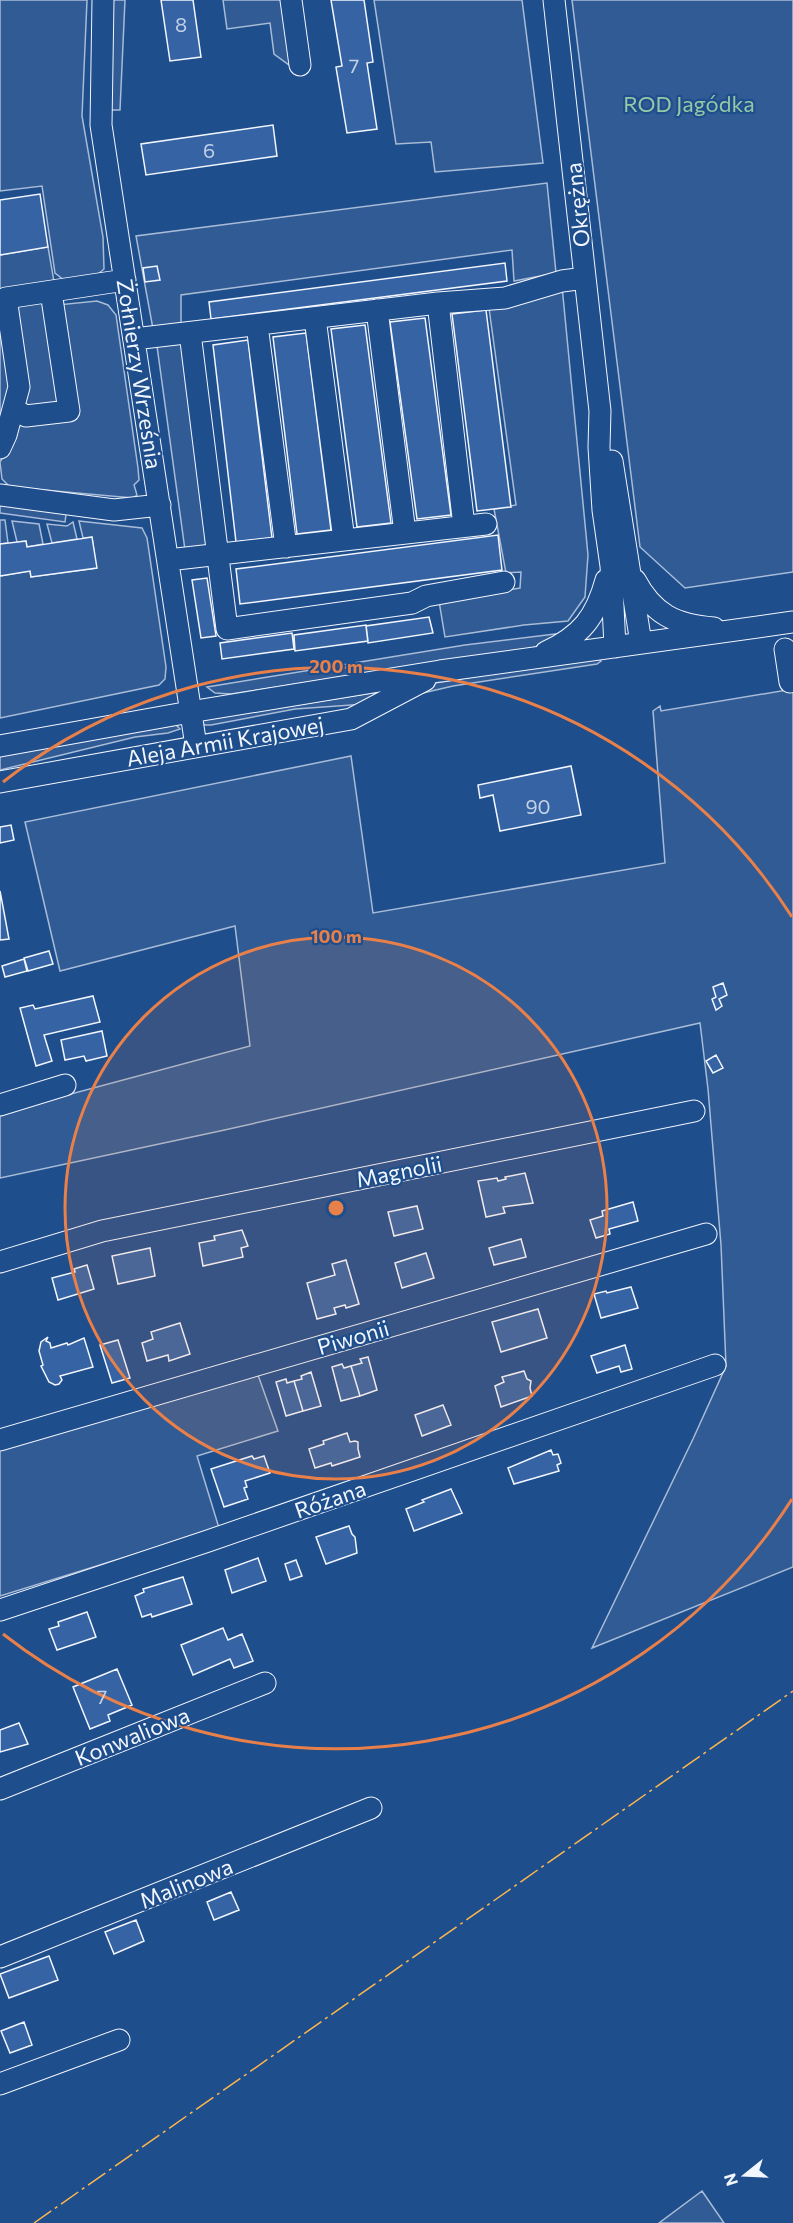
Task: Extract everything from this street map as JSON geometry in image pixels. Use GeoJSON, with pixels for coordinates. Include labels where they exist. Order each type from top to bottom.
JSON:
{"type":"FeatureCollection","features":[{"type":"Feature","properties":{"kind":"street","name":"Żołnierzy Września"},"geometry":{"type":"LineString","coordinates":[[103,0],[100,125],[196,746]]}},
{"type":"Feature","properties":{"kind":"street"},"geometry":{"type":"LineString","coordinates":[[291,0],[300,65]]}},
{"type":"Feature","properties":{"kind":"street","name":"Okrężna"},"geometry":{"type":"LineString","coordinates":[[554,0],[600,411],[599,447],[603,510],[621,569],[628,645]]}},
{"type":"Feature","properties":{"kind":"street"},"geometry":{"type":"LineString","coordinates":[[134,339],[438,303],[505,298],[562,281],[585,278]]}},
{"type":"Feature","properties":{"kind":"street"},"geometry":{"type":"LineString","coordinates":[[0,448],[6,435],[19,387],[6,298],[125,280]]}},
{"type":"Feature","properties":{"kind":"street"},"geometry":{"type":"LineString","coordinates":[[13,409],[27,416],[69,411],[51,292]]}},
{"type":"Feature","properties":{"kind":"street"},"geometry":{"type":"LineString","coordinates":[[438,303],[464,526]]}},
{"type":"Feature","properties":{"kind":"street"},"geometry":{"type":"LineString","coordinates":[[377,310],[405,533]]}},
{"type":"Feature","properties":{"kind":"street"},"geometry":{"type":"LineString","coordinates":[[315,318],[344,540]]}},
{"type":"Feature","properties":{"kind":"street"},"geometry":{"type":"LineString","coordinates":[[257,325],[286,547]]}},
{"type":"Feature","properties":{"kind":"street"},"geometry":{"type":"LineString","coordinates":[[190,333],[227,629],[412,603],[426,596],[504,582]]}},
{"type":"Feature","properties":{"kind":"street"},"geometry":{"type":"LineString","coordinates":[[0,495],[114,510],[160,505]]}},
{"type":"Feature","properties":{"kind":"street"},"geometry":{"type":"LineString","coordinates":[[168,560],[486,524]]}},
{"type":"Feature","properties":{"kind":"street"},"geometry":{"type":"LineString","coordinates":[[529,660],[560,646],[583,628],[621,569],[646,599],[663,614],[698,627],[744,630]]}},
{"type":"Feature","properties":{"kind":"street","name":"Aleja Armii Krajowej"},"geometry":{"type":"LineString","coordinates":[[0,746],[190,712],[440,672],[793,622]]}},
{"type":"Feature","properties":{"kind":"street"},"geometry":{"type":"LineString","coordinates":[[785,649],[790,682]]}},
{"type":"Feature","properties":{"kind":"street","name":"Aleja Armii Krajowej"},"geometry":{"type":"LineString","coordinates":[[0,782],[351,719],[440,672]]}},
{"type":"Feature","properties":{"kind":"street"},"geometry":{"type":"LineString","coordinates":[[0,1105],[65,1085]]}},
{"type":"Feature","properties":{"kind":"street","name":"Magnolii"},"geometry":{"type":"LineString","coordinates":[[0,1262],[102,1231],[694,1111]]}},
{"type":"Feature","properties":{"kind":"street","name":"Piwonii"},"geometry":{"type":"LineString","coordinates":[[0,1440],[706,1234]]}},
{"type":"Feature","properties":{"kind":"street","name":"Różana"},"geometry":{"type":"LineString","coordinates":[[0,1610],[208,1541],[715,1365]]}},
{"type":"Feature","properties":{"kind":"street","name":"Konwaliowa"},"geometry":{"type":"LineString","coordinates":[[0,1789],[265,1683]]}},
{"type":"Feature","properties":{"kind":"street","name":"Malinowa"},"geometry":{"type":"LineString","coordinates":[[0,1957],[371,1808]]}},
{"type":"Feature","properties":{"kind":"street"},"geometry":{"type":"LineString","coordinates":[[0,2084],[119,2040]]}},
{"type":"Feature","properties":{"kind":"shaded area"},"geometry":{"type":"Polygon","coordinates":[[[0,0],[87,0],[82,116],[103,237],[104,269],[97,275],[64,280],[55,273],[42,186],[0,191],[0,0]]]}},
{"type":"Feature","properties":{"kind":"shaded area"},"geometry":{"type":"Polygon","coordinates":[[[112,0],[125,0],[120,110],[110,110],[112,0]]]}},
{"type":"Feature","properties":{"kind":"shaded area"},"geometry":{"type":"Polygon","coordinates":[[[223,0],[286,0],[296,70],[274,54],[270,23],[227,29],[223,0]]]}},
{"type":"Feature","properties":{"kind":"shaded area"},"geometry":{"type":"Polygon","coordinates":[[[374,0],[522,0],[543,163],[435,172],[431,142],[396,144],[374,0]]]}},
{"type":"Feature","properties":{"kind":"shaded area","name":"ROD Jagódka"},"geometry":{"type":"Polygon","coordinates":[[[572,0],[793,0],[793,572],[685,588],[640,547],[572,0]]]}},
{"type":"Feature","properties":{"kind":"shaded area"},"geometry":{"type":"Polygon","coordinates":[[[547,183],[556,273],[514,281],[512,250],[181,295],[181,327],[153,329],[136,236],[547,183]]]}},
{"type":"Feature","properties":{"kind":"shaded area"},"geometry":{"type":"Polygon","coordinates":[[[48,247],[58,305],[97,301],[108,305],[116,315],[138,468],[139,480],[134,485],[137,495],[133,498],[10,487],[2,479],[0,462],[17,435],[0,428],[0,255],[48,247]]]}},
{"type":"Feature","properties":{"kind":"shaded area"},"geometry":{"type":"Polygon","coordinates":[[[562,286],[588,555],[585,597],[568,621],[445,637],[439,601],[520,588],[521,572],[506,573],[494,509],[516,505],[489,308],[562,286]]]}},
{"type":"Feature","properties":{"kind":"shaded area"},"geometry":{"type":"Polygon","coordinates":[[[182,342],[210,546],[185,550],[157,346],[182,342]]]}},
{"type":"Feature","properties":{"kind":"shaded area"},"geometry":{"type":"Polygon","coordinates":[[[0,498],[67,507],[65,522],[0,513],[0,498]]]}},
{"type":"Feature","properties":{"kind":"shaded area"},"geometry":{"type":"Polygon","coordinates":[[[0,520],[5,520],[8,543],[0,544],[0,520]]]}},
{"type":"Feature","properties":{"kind":"shaded area"},"geometry":{"type":"Polygon","coordinates":[[[12,521],[39,524],[43,544],[27,547],[26,541],[17,542],[12,521]]]}},
{"type":"Feature","properties":{"kind":"shaded area"},"geometry":{"type":"Polygon","coordinates":[[[79,521],[142,528],[147,538],[166,667],[165,679],[159,685],[0,718],[0,576],[30,571],[31,577],[96,568],[92,537],[83,538],[79,521]]]}},
{"type":"Feature","properties":{"kind":"shaded area"},"geometry":{"type":"Polygon","coordinates":[[[73,522],[77,539],[52,543],[47,524],[67,526],[73,522]]]}},
{"type":"Feature","properties":{"kind":"shaded area"},"geometry":{"type":"Polygon","coordinates":[[[563,633],[554,641],[532,648],[231,694],[215,693],[207,687],[465,645],[563,633]]]}},
{"type":"Feature","properties":{"kind":"shaded area"},"geometry":{"type":"Polygon","coordinates":[[[598,657],[601,661],[597,664],[453,686],[380,703],[295,709],[211,725],[204,725],[202,720],[598,657]]]}},
{"type":"Feature","properties":{"kind":"shaded area"},"geometry":{"type":"Polygon","coordinates":[[[793,689],[793,1567],[592,1648],[726,1366],[721,1245],[700,1023],[0,1178],[0,1113],[250,1046],[235,926],[60,971],[25,822],[351,756],[373,913],[665,863],[653,711],[660,706],[661,711],[793,689]]]}},
{"type":"Feature","properties":{"kind":"shaded area"},"geometry":{"type":"Polygon","coordinates":[[[176,725],[180,729],[168,733],[135,737],[0,770],[0,755],[176,725]]]}},
{"type":"Feature","properties":{"kind":"shaded area"},"geometry":{"type":"Polygon","coordinates":[[[258,1375],[278,1431],[197,1456],[219,1528],[0,1596],[0,1449],[258,1375]]]}},
{"type":"Feature","properties":{"kind":"shaded area"},"geometry":{"type":"Polygon","coordinates":[[[702,2191],[724,2223],[659,2223],[702,2191]]]}},
{"type":"Feature","properties":{"kind":"building"},"geometry":{"type":"Polygon","coordinates":[[[161,0],[193,0],[201,57],[170,61],[161,0]]]}},
{"type":"Feature","properties":{"kind":"building"},"geometry":{"type":"Polygon","coordinates":[[[331,0],[364,0],[373,62],[367,63],[377,129],[347,133],[336,67],[342,66],[331,0]]]}},
{"type":"Feature","properties":{"kind":"building"},"geometry":{"type":"Polygon","coordinates":[[[273,125],[277,156],[146,175],[141,144],[273,125]]]}},
{"type":"Feature","properties":{"kind":"building"},"geometry":{"type":"Polygon","coordinates":[[[40,194],[48,247],[0,255],[0,200],[40,194]]]}},
{"type":"Feature","properties":{"kind":"building"},"geometry":{"type":"Polygon","coordinates":[[[505,263],[507,281],[211,319],[209,302],[505,263]]]}},
{"type":"Feature","properties":{"kind":"building"},"geometry":{"type":"Polygon","coordinates":[[[157,266],[160,280],[145,282],[143,268],[157,266]]]}},
{"type":"Feature","properties":{"kind":"building"},"geometry":{"type":"Polygon","coordinates":[[[486,310],[511,507],[477,511],[452,314],[486,310]]]}},
{"type":"Feature","properties":{"kind":"building"},"geometry":{"type":"Polygon","coordinates":[[[425,318],[451,515],[417,519],[390,322],[425,318]]]}},
{"type":"Feature","properties":{"kind":"building"},"geometry":{"type":"Polygon","coordinates":[[[365,325],[391,523],[357,527],[331,329],[365,325]]]}},
{"type":"Feature","properties":{"kind":"building"},"geometry":{"type":"Polygon","coordinates":[[[306,333],[331,530],[297,534],[273,337],[306,333]]]}},
{"type":"Feature","properties":{"kind":"building"},"geometry":{"type":"Polygon","coordinates":[[[248,340],[272,538],[236,542],[213,345],[248,340]]]}},
{"type":"Feature","properties":{"kind":"building"},"geometry":{"type":"Polygon","coordinates":[[[498,535],[502,570],[240,604],[236,569],[498,535]]]}},
{"type":"Feature","properties":{"kind":"building"},"geometry":{"type":"Polygon","coordinates":[[[92,537],[97,568],[31,577],[30,571],[0,576],[0,544],[26,541],[27,547],[92,537]]]}},
{"type":"Feature","properties":{"kind":"building"},"geometry":{"type":"Polygon","coordinates":[[[207,578],[216,636],[201,638],[192,580],[207,578]]]}},
{"type":"Feature","properties":{"kind":"building"},"geometry":{"type":"Polygon","coordinates":[[[429,617],[433,633],[368,643],[366,626],[429,617]]]}},
{"type":"Feature","properties":{"kind":"building"},"geometry":{"type":"Polygon","coordinates":[[[366,625],[368,641],[295,651],[294,635],[366,625]]]}},
{"type":"Feature","properties":{"kind":"building"},"geometry":{"type":"Polygon","coordinates":[[[292,633],[294,649],[222,659],[220,643],[292,633]]]}},
{"type":"Feature","properties":{"kind":"building"},"geometry":{"type":"Polygon","coordinates":[[[571,766],[581,815],[500,831],[493,795],[480,798],[478,785],[571,766]]]}},
{"type":"Feature","properties":{"kind":"building"},"geometry":{"type":"Polygon","coordinates":[[[11,825],[14,840],[0,843],[0,827],[11,825]]]}},
{"type":"Feature","properties":{"kind":"building"},"geometry":{"type":"Polygon","coordinates":[[[0,891],[9,939],[0,940],[0,891]]]}},
{"type":"Feature","properties":{"kind":"building"},"geometry":{"type":"Polygon","coordinates":[[[49,951],[53,964],[28,971],[24,958],[49,951]]]}},
{"type":"Feature","properties":{"kind":"building"},"geometry":{"type":"Polygon","coordinates":[[[24,959],[27,971],[5,977],[2,966],[24,959]]]}},
{"type":"Feature","properties":{"kind":"building"},"geometry":{"type":"Polygon","coordinates":[[[723,983],[727,995],[719,999],[722,1006],[716,1010],[712,999],[716,997],[713,987],[723,983]]]}},
{"type":"Feature","properties":{"kind":"building"},"geometry":{"type":"Polygon","coordinates":[[[93,996],[100,1022],[44,1035],[52,1061],[36,1066],[20,1008],[33,1005],[35,1009],[93,996]]]}},
{"type":"Feature","properties":{"kind":"building"},"geometry":{"type":"Polygon","coordinates":[[[102,1031],[107,1056],[86,1061],[84,1056],[65,1060],[61,1040],[102,1031]]]}},
{"type":"Feature","properties":{"kind":"building"},"geometry":{"type":"Polygon","coordinates":[[[716,1055],[723,1068],[713,1073],[706,1061],[716,1055]]]}},
{"type":"Feature","properties":{"kind":"building"},"geometry":{"type":"Polygon","coordinates":[[[525,1173],[533,1203],[503,1207],[505,1213],[486,1217],[478,1181],[497,1178],[498,1181],[506,1179],[505,1177],[525,1173]]]}},
{"type":"Feature","properties":{"kind":"building"},"geometry":{"type":"Polygon","coordinates":[[[633,1202],[638,1221],[609,1229],[610,1234],[596,1238],[590,1220],[603,1216],[602,1211],[633,1202]]]}},
{"type":"Feature","properties":{"kind":"building"},"geometry":{"type":"Polygon","coordinates":[[[417,1206],[423,1229],[394,1236],[388,1212],[417,1206]]]}},
{"type":"Feature","properties":{"kind":"building"},"geometry":{"type":"Polygon","coordinates":[[[242,1230],[248,1246],[241,1248],[243,1257],[203,1266],[199,1243],[215,1240],[214,1236],[242,1230]]]}},
{"type":"Feature","properties":{"kind":"building"},"geometry":{"type":"Polygon","coordinates":[[[521,1239],[526,1257],[494,1265],[489,1248],[521,1239]]]}},
{"type":"Feature","properties":{"kind":"building"},"geometry":{"type":"Polygon","coordinates":[[[150,1248],[155,1276],[118,1284],[112,1256],[150,1248]]]}},
{"type":"Feature","properties":{"kind":"building"},"geometry":{"type":"Polygon","coordinates":[[[426,1253],[434,1278],[402,1288],[395,1263],[426,1253]]]}},
{"type":"Feature","properties":{"kind":"building"},"geometry":{"type":"Polygon","coordinates":[[[346,1260],[359,1304],[346,1308],[345,1305],[334,1308],[336,1314],[317,1319],[307,1283],[335,1275],[332,1264],[346,1260]]]}},
{"type":"Feature","properties":{"kind":"building"},"geometry":{"type":"Polygon","coordinates":[[[87,1265],[94,1289],[58,1300],[52,1278],[75,1272],[74,1269],[87,1265]]]}},
{"type":"Feature","properties":{"kind":"building"},"geometry":{"type":"Polygon","coordinates":[[[631,1287],[638,1308],[601,1318],[594,1294],[631,1287]]]}},
{"type":"Feature","properties":{"kind":"building"},"geometry":{"type":"Polygon","coordinates":[[[538,1309],[547,1338],[501,1352],[492,1322],[538,1309]]]}},
{"type":"Feature","properties":{"kind":"building"},"geometry":{"type":"Polygon","coordinates":[[[180,1323],[190,1354],[169,1361],[168,1355],[147,1361],[142,1343],[153,1339],[151,1332],[180,1323]]]}},
{"type":"Feature","properties":{"kind":"building"},"geometry":{"type":"Polygon","coordinates":[[[48,1337],[46,1341],[50,1343],[51,1348],[67,1343],[68,1345],[84,1338],[93,1367],[60,1376],[62,1380],[59,1384],[49,1382],[41,1366],[43,1365],[39,1351],[41,1342],[48,1337]]]}},
{"type":"Feature","properties":{"kind":"building"},"geometry":{"type":"Polygon","coordinates":[[[118,1340],[130,1378],[112,1383],[100,1345],[118,1340]]]}},
{"type":"Feature","properties":{"kind":"building"},"geometry":{"type":"Polygon","coordinates":[[[625,1345],[632,1369],[621,1372],[619,1366],[597,1373],[591,1356],[625,1345]]]}},
{"type":"Feature","properties":{"kind":"building"},"geometry":{"type":"Polygon","coordinates":[[[368,1357],[377,1390],[360,1396],[351,1366],[362,1363],[360,1359],[368,1357]]]}},
{"type":"Feature","properties":{"kind":"building"},"geometry":{"type":"Polygon","coordinates":[[[342,1364],[344,1368],[351,1366],[360,1396],[341,1401],[332,1367],[342,1364]]]}},
{"type":"Feature","properties":{"kind":"building"},"geometry":{"type":"Polygon","coordinates":[[[524,1371],[527,1379],[531,1381],[532,1396],[501,1407],[495,1386],[504,1382],[502,1377],[524,1371]]]}},
{"type":"Feature","properties":{"kind":"building"},"geometry":{"type":"Polygon","coordinates":[[[311,1372],[321,1406],[303,1411],[294,1381],[302,1379],[301,1376],[311,1372]]]}},
{"type":"Feature","properties":{"kind":"building"},"geometry":{"type":"Polygon","coordinates":[[[286,1379],[287,1383],[294,1381],[303,1411],[286,1416],[276,1382],[286,1379]]]}},
{"type":"Feature","properties":{"kind":"building"},"geometry":{"type":"Polygon","coordinates":[[[443,1405],[451,1425],[422,1436],[415,1415],[443,1405]]]}},
{"type":"Feature","properties":{"kind":"building"},"geometry":{"type":"Polygon","coordinates":[[[347,1433],[350,1442],[358,1442],[360,1457],[332,1466],[331,1463],[315,1468],[309,1449],[324,1444],[323,1441],[347,1433]]]}},
{"type":"Feature","properties":{"kind":"building"},"geometry":{"type":"Polygon","coordinates":[[[551,1450],[553,1455],[558,1454],[561,1463],[557,1465],[559,1471],[514,1484],[508,1468],[551,1450]]]}},
{"type":"Feature","properties":{"kind":"building"},"geometry":{"type":"Polygon","coordinates":[[[252,1456],[254,1459],[264,1456],[270,1473],[245,1481],[247,1487],[244,1488],[248,1499],[224,1507],[211,1469],[252,1456]]]}},
{"type":"Feature","properties":{"kind":"building"},"geometry":{"type":"Polygon","coordinates":[[[451,1489],[462,1513],[414,1531],[406,1509],[451,1489]]]}},
{"type":"Feature","properties":{"kind":"building"},"geometry":{"type":"Polygon","coordinates":[[[349,1526],[355,1537],[357,1553],[326,1564],[316,1537],[349,1526]]]}},
{"type":"Feature","properties":{"kind":"building"},"geometry":{"type":"Polygon","coordinates":[[[258,1558],[266,1581],[232,1593],[225,1570],[258,1558]]]}},
{"type":"Feature","properties":{"kind":"building"},"geometry":{"type":"Polygon","coordinates":[[[296,1560],[302,1576],[290,1580],[285,1564],[296,1560]]]}},
{"type":"Feature","properties":{"kind":"building"},"geometry":{"type":"Polygon","coordinates":[[[183,1577],[192,1604],[152,1617],[151,1614],[142,1617],[135,1596],[144,1592],[143,1589],[183,1577]]]}},
{"type":"Feature","properties":{"kind":"building"},"geometry":{"type":"Polygon","coordinates":[[[87,1612],[96,1637],[57,1650],[49,1629],[59,1626],[58,1622],[87,1612]]]}},
{"type":"Feature","properties":{"kind":"building"},"geometry":{"type":"Polygon","coordinates":[[[223,1628],[228,1640],[242,1634],[253,1661],[234,1668],[230,1659],[193,1675],[181,1645],[223,1628]]]}},
{"type":"Feature","properties":{"kind":"building"},"geometry":{"type":"Polygon","coordinates":[[[117,1669],[132,1705],[108,1715],[110,1721],[90,1729],[73,1687],[117,1669]]]}},
{"type":"Feature","properties":{"kind":"building"},"geometry":{"type":"Polygon","coordinates":[[[19,1723],[28,1744],[0,1752],[0,1730],[19,1723]]]}},
{"type":"Feature","properties":{"kind":"building"},"geometry":{"type":"Polygon","coordinates":[[[231,1892],[239,1910],[214,1920],[207,1902],[231,1892]]]}},
{"type":"Feature","properties":{"kind":"building"},"geometry":{"type":"Polygon","coordinates":[[[136,1920],[144,1941],[114,1954],[105,1932],[136,1920]]]}},
{"type":"Feature","properties":{"kind":"building"},"geometry":{"type":"Polygon","coordinates":[[[49,1956],[58,1980],[9,1998],[0,1974],[49,1956]]]}},
{"type":"Feature","properties":{"kind":"building"},"geometry":{"type":"Polygon","coordinates":[[[24,2022],[32,2045],[10,2053],[1,2031],[24,2022]]]}},
{"type":"Feature","properties":{"kind":"power"},"geometry":{"type":"LineString","coordinates":[[34,2223],[793,1691]]}}]}
